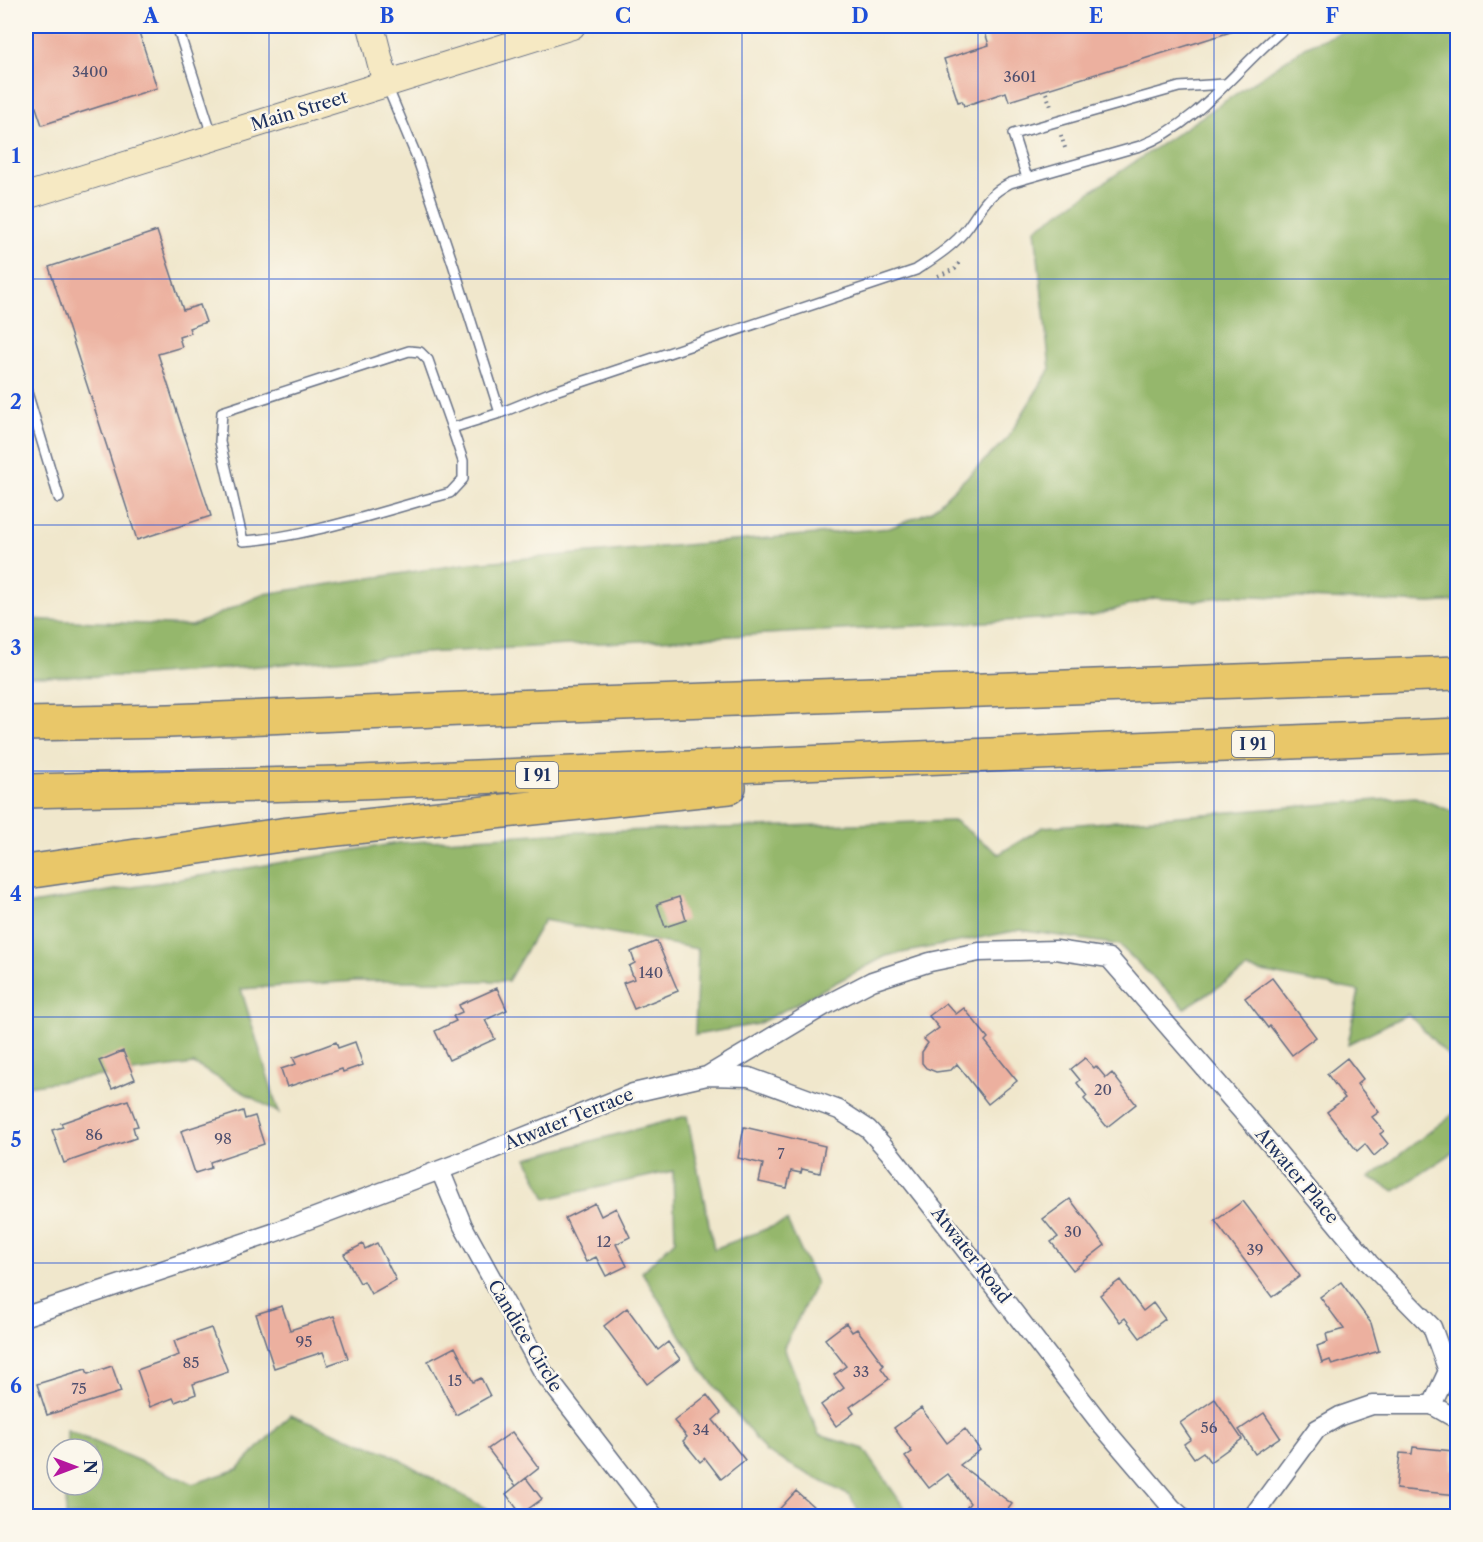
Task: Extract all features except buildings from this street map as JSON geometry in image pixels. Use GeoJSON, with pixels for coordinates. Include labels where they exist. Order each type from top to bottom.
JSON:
{"type":"FeatureCollection","features":[{"type":"Feature","properties":{"kind":"highway"},"geometry":{"type":"LineString","coordinates":[[1055,687],[1458,652]]}},
{"type":"Feature","properties":{"kind":"highway"},"geometry":{"type":"LineString","coordinates":[[26,724],[201,720],[1458,673]]}},
{"type":"Feature","properties":{"kind":"highway","name":"I 91"},"geometry":{"type":"LineString","coordinates":[[26,791],[336,783],[1458,735]]}},
{"type":"Feature","properties":{"kind":"highway"},"geometry":{"type":"LineString","coordinates":[[26,872],[340,828],[1048,753]]}},
{"type":"Feature","properties":{"kind":"main road"},"geometry":{"type":"LineString","coordinates":[[371,26],[386,84]]}},
{"type":"Feature","properties":{"kind":"main road","name":"Main Street"},"geometry":{"type":"LineString","coordinates":[[26,192],[213,137],[571,26]]}},
{"type":"Feature","properties":{"kind":"street","name":"Atwater Terrace"},"geometry":{"type":"LineString","coordinates":[[26,1316],[273,1233],[440,1170],[633,1093],[707,1076],[824,1006],[872,981],[930,962],[980,952],[1056,950],[1109,958]]}},
{"type":"Feature","properties":{"kind":"street","name":"Atwater Place"},"geometry":{"type":"LineString","coordinates":[[1109,958],[1274,1148],[1369,1263],[1432,1328],[1448,1371],[1432,1405]]}},
{"type":"Feature","properties":{"kind":"street","name":"Atwater Road"},"geometry":{"type":"LineString","coordinates":[[707,1076],[749,1077],[839,1110],[868,1129],[889,1152],[1103,1427],[1181,1516]]}},
{"type":"Feature","properties":{"kind":"street","name":"Candice Circle"},"geometry":{"type":"LineString","coordinates":[[440,1170],[463,1226],[543,1372],[654,1516]]}},
{"type":"Feature","properties":{"kind":"street"},"geometry":{"type":"LineString","coordinates":[[1253,1516],[1317,1429],[1340,1416],[1372,1405],[1432,1405],[1458,1420]]}},
{"type":"Feature","properties":{"kind":"lane"},"geometry":{"type":"LineString","coordinates":[[177,26],[213,137]]}},
{"type":"Feature","properties":{"kind":"lane"},"geometry":{"type":"LineString","coordinates":[[452,428],[500,413],[552,392],[916,270],[950,246],[968,228],[975,214],[995,191],[1010,183],[1159,139],[1190,116],[1287,26]]}},
{"type":"Feature","properties":{"kind":"lane"},"geometry":{"type":"LineString","coordinates":[[386,84],[418,160],[500,413]]}},
{"type":"Feature","properties":{"kind":"lane"},"geometry":{"type":"LineString","coordinates":[[1027,178],[1013,134],[1179,87],[1224,84]]}},
{"type":"Feature","properties":{"kind":"lane"},"geometry":{"type":"LineString","coordinates":[[409,351],[420,352],[428,360],[452,428],[463,461],[463,479],[450,493],[301,533],[272,539],[243,541],[220,442],[222,412],[409,351]]}},
{"type":"Feature","properties":{"kind":"lane"},"geometry":{"type":"LineString","coordinates":[[26,389],[59,498]]}},
{"type":"Feature","properties":{"kind":"path"},"geometry":{"type":"LineString","coordinates":[[1046,93],[1052,110]]}},
{"type":"Feature","properties":{"kind":"path"},"geometry":{"type":"LineString","coordinates":[[1060,135],[1068,159]]}},
{"type":"Feature","properties":{"kind":"path"},"geometry":{"type":"LineString","coordinates":[[931,278],[955,269],[960,263]]}},
{"type":"Feature","properties":{"kind":"green space"},"geometry":{"type":"Polygon","coordinates":[[[1357,26],[1457,26],[1457,601],[1431,603],[1229,595],[1197,601],[1154,598],[1093,616],[424,653],[132,676],[26,677],[26,619],[192,626],[264,594],[471,563],[890,528],[931,511],[1007,439],[1050,369],[1035,229],[1307,46],[1357,26]]]}},
{"type":"Feature","properties":{"kind":"green space"},"geometry":{"type":"Polygon","coordinates":[[[1415,797],[1457,813],[1457,1065],[1408,1014],[1348,1044],[1359,991],[1247,969],[1185,1008],[1119,945],[1020,930],[886,956],[758,1024],[695,1035],[698,949],[544,920],[508,981],[356,981],[241,989],[279,1113],[194,1064],[26,1086],[26,905],[398,843],[553,833],[955,821],[999,854],[1043,827],[1415,797]]]}},
{"type":"Feature","properties":{"kind":"green space"},"geometry":{"type":"Polygon","coordinates":[[[1457,1111],[1457,1150],[1395,1191],[1369,1178],[1457,1111]]]}},
{"type":"Feature","properties":{"kind":"green space"},"geometry":{"type":"Polygon","coordinates":[[[687,1116],[714,1249],[787,1221],[816,1283],[784,1347],[819,1435],[864,1449],[910,1516],[861,1516],[850,1496],[766,1452],[702,1370],[642,1272],[675,1240],[673,1171],[546,1199],[527,1158],[687,1116]]]}},
{"type":"Feature","properties":{"kind":"green space"},"geometry":{"type":"Polygon","coordinates":[[[290,1415],[388,1453],[499,1516],[66,1516],[66,1497],[105,1497],[105,1446],[193,1484],[238,1469],[290,1415]]]}},
{"type":"Feature","properties":{"kind":"green space"},"geometry":{"type":"Polygon","coordinates":[[[67,1430],[83,1437],[67,1437],[67,1430]]]}}]}
